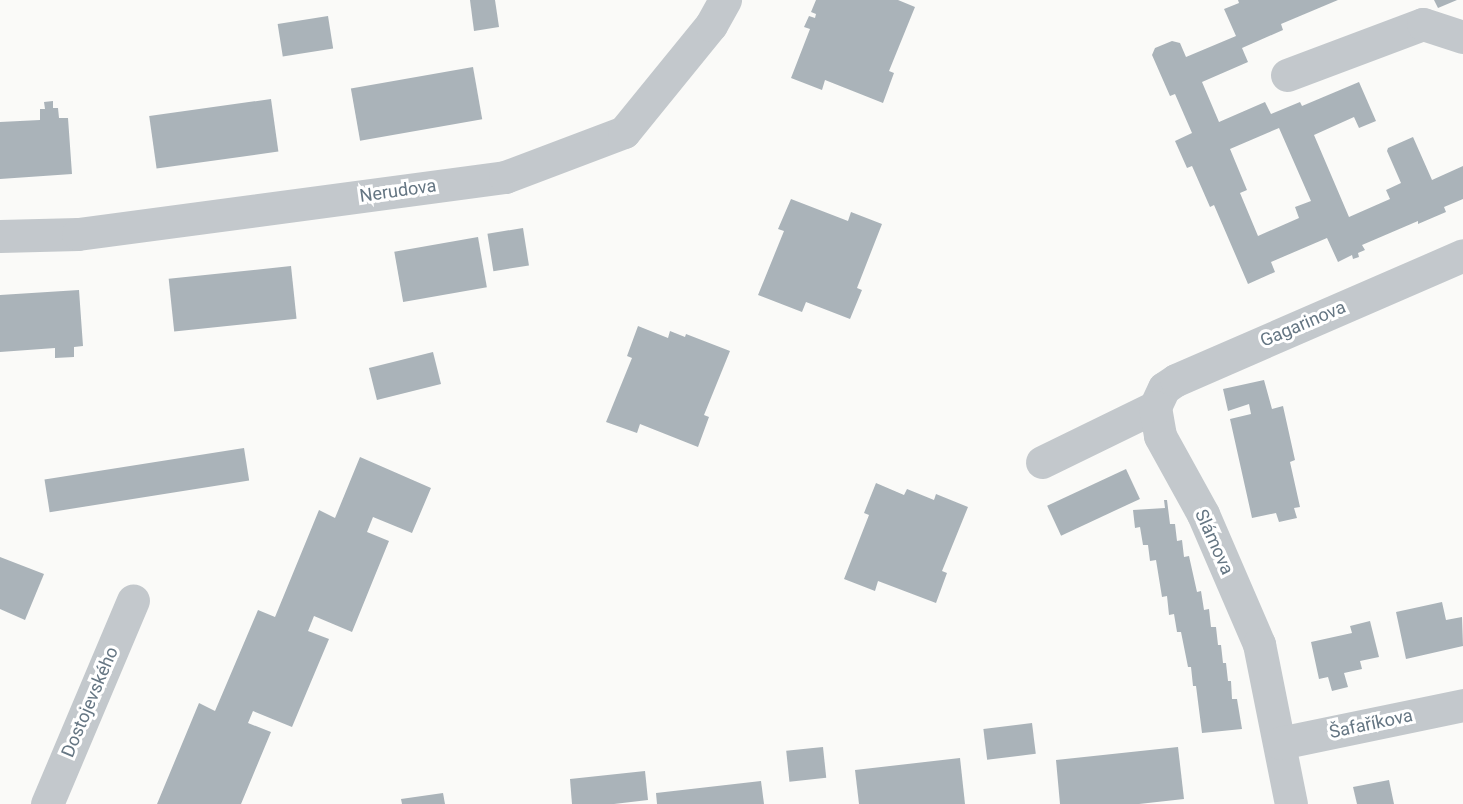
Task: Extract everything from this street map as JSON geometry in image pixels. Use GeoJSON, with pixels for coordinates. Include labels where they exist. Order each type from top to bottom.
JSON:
{"type":"FeatureCollection","features":[{"type":"Feature","properties":{"kind":"street","name":"Nerudova"},"geometry":{"type":"LineString","coordinates":[[0,236],[78,234],[505,177],[624,132],[711,24],[725,0]]}},
{"type":"Feature","properties":{"kind":"street"},"geometry":{"type":"LineString","coordinates":[[1287,75],[1423,24],[1463,37]]}},
{"type":"Feature","properties":{"kind":"street","name":"Gagarinova"},"geometry":{"type":"LineString","coordinates":[[1155,407],[1164,388],[1176,380],[1463,255]]}},
{"type":"Feature","properties":{"kind":"street"},"geometry":{"type":"LineString","coordinates":[[1042,462],[1155,407]]}},
{"type":"Feature","properties":{"kind":"street","name":"Slámova"},"geometry":{"type":"LineString","coordinates":[[1155,407],[1161,436],[1203,514],[1259,644],[1291,804]]}},
{"type":"Feature","properties":{"kind":"street","name":"Dostojevského"},"geometry":{"type":"LineString","coordinates":[[48,804],[133,600]]}},
{"type":"Feature","properties":{"kind":"street","name":"Šafaříkova"},"geometry":{"type":"LineString","coordinates":[[1280,743],[1463,705]]}},
{"type":"Feature","properties":{"kind":"building"},"geometry":{"type":"Polygon","coordinates":[[[470,0],[495,0],[499,27],[474,31],[470,0]]]}},
{"type":"Feature","properties":{"kind":"building"},"geometry":{"type":"Polygon","coordinates":[[[816,0],[898,0],[915,7],[889,71],[894,73],[883,103],[825,80],[822,90],[791,78],[810,29],[804,27],[809,16],[815,18],[816,14],[811,12],[816,0]]]}},
{"type":"Feature","properties":{"kind":"building"},"geometry":{"type":"Polygon","coordinates":[[[1238,0],[1338,0],[1281,24],[1283,30],[1242,48],[1248,62],[1202,82],[1219,122],[1265,102],[1271,114],[1300,102],[1302,106],[1359,82],[1376,121],[1359,128],[1354,117],[1314,135],[1349,217],[1390,199],[1386,190],[1401,183],[1387,151],[1388,148],[1413,137],[1432,180],[1463,166],[1463,199],[1444,207],[1446,212],[1418,224],[1418,221],[1362,245],[1365,250],[1358,253],[1359,257],[1353,259],[1352,255],[1338,262],[1327,238],[1271,262],[1275,272],[1248,284],[1214,205],[1210,207],[1192,166],[1187,168],[1175,141],[1192,133],[1175,94],[1170,96],[1152,55],[1155,48],[1172,41],[1180,43],[1186,57],[1236,36],[1224,9],[1239,3],[1238,0]],[[1279,128],[1230,149],[1247,190],[1240,193],[1258,236],[1299,218],[1295,207],[1311,201],[1279,128]]]}},
{"type":"Feature","properties":{"kind":"building"},"geometry":{"type":"Polygon","coordinates":[[[1434,0],[1457,0],[1438,8],[1434,0]]]}},
{"type":"Feature","properties":{"kind":"building"},"geometry":{"type":"Polygon","coordinates":[[[328,16],[333,49],[283,57],[278,24],[328,16]]]}},
{"type":"Feature","properties":{"kind":"building"},"geometry":{"type":"Polygon","coordinates":[[[473,67],[482,119],[360,141],[351,89],[473,67]]]}},
{"type":"Feature","properties":{"kind":"building"},"geometry":{"type":"Polygon","coordinates":[[[271,99],[278,151],[157,169],[149,116],[271,99]]]}},
{"type":"Feature","properties":{"kind":"building"},"geometry":{"type":"Polygon","coordinates":[[[53,101],[53,108],[58,108],[59,118],[68,118],[72,174],[0,179],[0,122],[40,120],[40,109],[45,109],[44,102],[53,101]]]}},
{"type":"Feature","properties":{"kind":"building"},"geometry":{"type":"Polygon","coordinates":[[[791,199],[848,221],[851,212],[882,224],[857,288],[862,290],[850,319],[806,302],[802,312],[758,295],[784,231],[778,229],[791,199]]]}},
{"type":"Feature","properties":{"kind":"building"},"geometry":{"type":"Polygon","coordinates":[[[523,228],[529,266],[493,271],[487,234],[523,228]]]}},
{"type":"Feature","properties":{"kind":"building"},"geometry":{"type":"Polygon","coordinates":[[[478,237],[487,287],[403,302],[394,252],[478,237]]]}},
{"type":"Feature","properties":{"kind":"building"},"geometry":{"type":"Polygon","coordinates":[[[291,266],[297,319],[174,332],[169,279],[291,266]]]}},
{"type":"Feature","properties":{"kind":"building"},"geometry":{"type":"Polygon","coordinates":[[[79,290],[83,346],[74,347],[74,357],[55,358],[55,348],[0,352],[0,295],[79,290]]]}},
{"type":"Feature","properties":{"kind":"building"},"geometry":{"type":"Polygon","coordinates":[[[638,326],[668,338],[670,331],[685,337],[686,334],[730,351],[704,415],[709,417],[698,447],[640,424],[637,433],[606,422],[632,358],[627,356],[638,326]]]}},
{"type":"Feature","properties":{"kind":"building"},"geometry":{"type":"Polygon","coordinates":[[[433,352],[441,384],[377,400],[369,368],[433,352]]]}},
{"type":"Feature","properties":{"kind":"building"},"geometry":{"type":"Polygon","coordinates":[[[1264,380],[1272,409],[1283,406],[1295,460],[1290,462],[1300,507],[1294,508],[1297,518],[1279,522],[1276,513],[1252,518],[1230,419],[1251,414],[1249,404],[1228,411],[1223,389],[1264,380]]]}},
{"type":"Feature","properties":{"kind":"building"},"geometry":{"type":"Polygon","coordinates":[[[244,448],[249,481],[50,512],[44,480],[244,448]]]}},
{"type":"Feature","properties":{"kind":"building"},"geometry":{"type":"Polygon","coordinates":[[[360,457],[431,488],[412,533],[373,517],[367,532],[389,541],[352,632],[314,616],[308,631],[329,639],[292,727],[253,711],[248,723],[271,732],[241,804],[157,804],[199,703],[215,711],[258,610],[275,617],[319,510],[335,518],[360,457]]]}},
{"type":"Feature","properties":{"kind":"building"},"geometry":{"type":"Polygon","coordinates":[[[1126,469],[1140,499],[1061,536],[1047,506],[1126,469]]]}},
{"type":"Feature","properties":{"kind":"building"},"geometry":{"type":"Polygon","coordinates":[[[876,483],[904,495],[907,489],[934,500],[936,494],[968,507],[942,571],[947,573],[936,603],[878,581],[875,591],[844,579],[869,515],[864,513],[876,483]]]}},
{"type":"Feature","properties":{"kind":"building"},"geometry":{"type":"Polygon","coordinates":[[[1164,500],[1167,500],[1170,524],[1175,524],[1177,541],[1182,540],[1184,557],[1189,556],[1197,592],[1201,591],[1204,610],[1209,609],[1211,627],[1216,627],[1223,663],[1226,663],[1228,681],[1231,681],[1232,699],[1237,699],[1242,729],[1202,733],[1196,686],[1193,686],[1191,667],[1188,667],[1181,632],[1177,632],[1174,614],[1169,615],[1167,596],[1162,597],[1156,560],[1150,561],[1148,545],[1143,545],[1140,527],[1135,528],[1133,510],[1165,508],[1164,500]]]}},
{"type":"Feature","properties":{"kind":"building"},"geometry":{"type":"Polygon","coordinates":[[[0,557],[44,574],[25,620],[0,609],[0,557]]]}},
{"type":"Feature","properties":{"kind":"building"},"geometry":{"type":"Polygon","coordinates":[[[1442,602],[1446,620],[1462,617],[1463,646],[1406,659],[1396,612],[1442,602]]]}},
{"type":"Feature","properties":{"kind":"building"},"geometry":{"type":"Polygon","coordinates":[[[1370,621],[1379,657],[1360,661],[1362,669],[1344,673],[1348,687],[1332,691],[1328,677],[1319,679],[1311,642],[1352,633],[1350,626],[1370,621]]]}},
{"type":"Feature","properties":{"kind":"building"},"geometry":{"type":"Polygon","coordinates":[[[1032,723],[1036,754],[987,760],[983,729],[1032,723]]]}},
{"type":"Feature","properties":{"kind":"building"},"geometry":{"type":"Polygon","coordinates":[[[823,747],[826,778],[789,782],[786,751],[823,747]]]}},
{"type":"Feature","properties":{"kind":"building"},"geometry":{"type":"Polygon","coordinates":[[[1178,747],[1184,799],[1139,804],[1060,804],[1056,760],[1178,747]]]}},
{"type":"Feature","properties":{"kind":"building"},"geometry":{"type":"Polygon","coordinates":[[[960,758],[965,804],[859,804],[855,770],[960,758]]]}},
{"type":"Feature","properties":{"kind":"building"},"geometry":{"type":"Polygon","coordinates":[[[645,771],[648,800],[614,804],[572,804],[570,779],[645,771]]]}},
{"type":"Feature","properties":{"kind":"building"},"geometry":{"type":"Polygon","coordinates":[[[1389,780],[1394,804],[1357,804],[1353,787],[1389,780]]]}},
{"type":"Feature","properties":{"kind":"building"},"geometry":{"type":"Polygon","coordinates":[[[761,781],[764,804],[657,804],[656,793],[761,781]]]}},
{"type":"Feature","properties":{"kind":"building"},"geometry":{"type":"Polygon","coordinates":[[[443,793],[445,804],[402,804],[401,799],[443,793]]]}}]}
